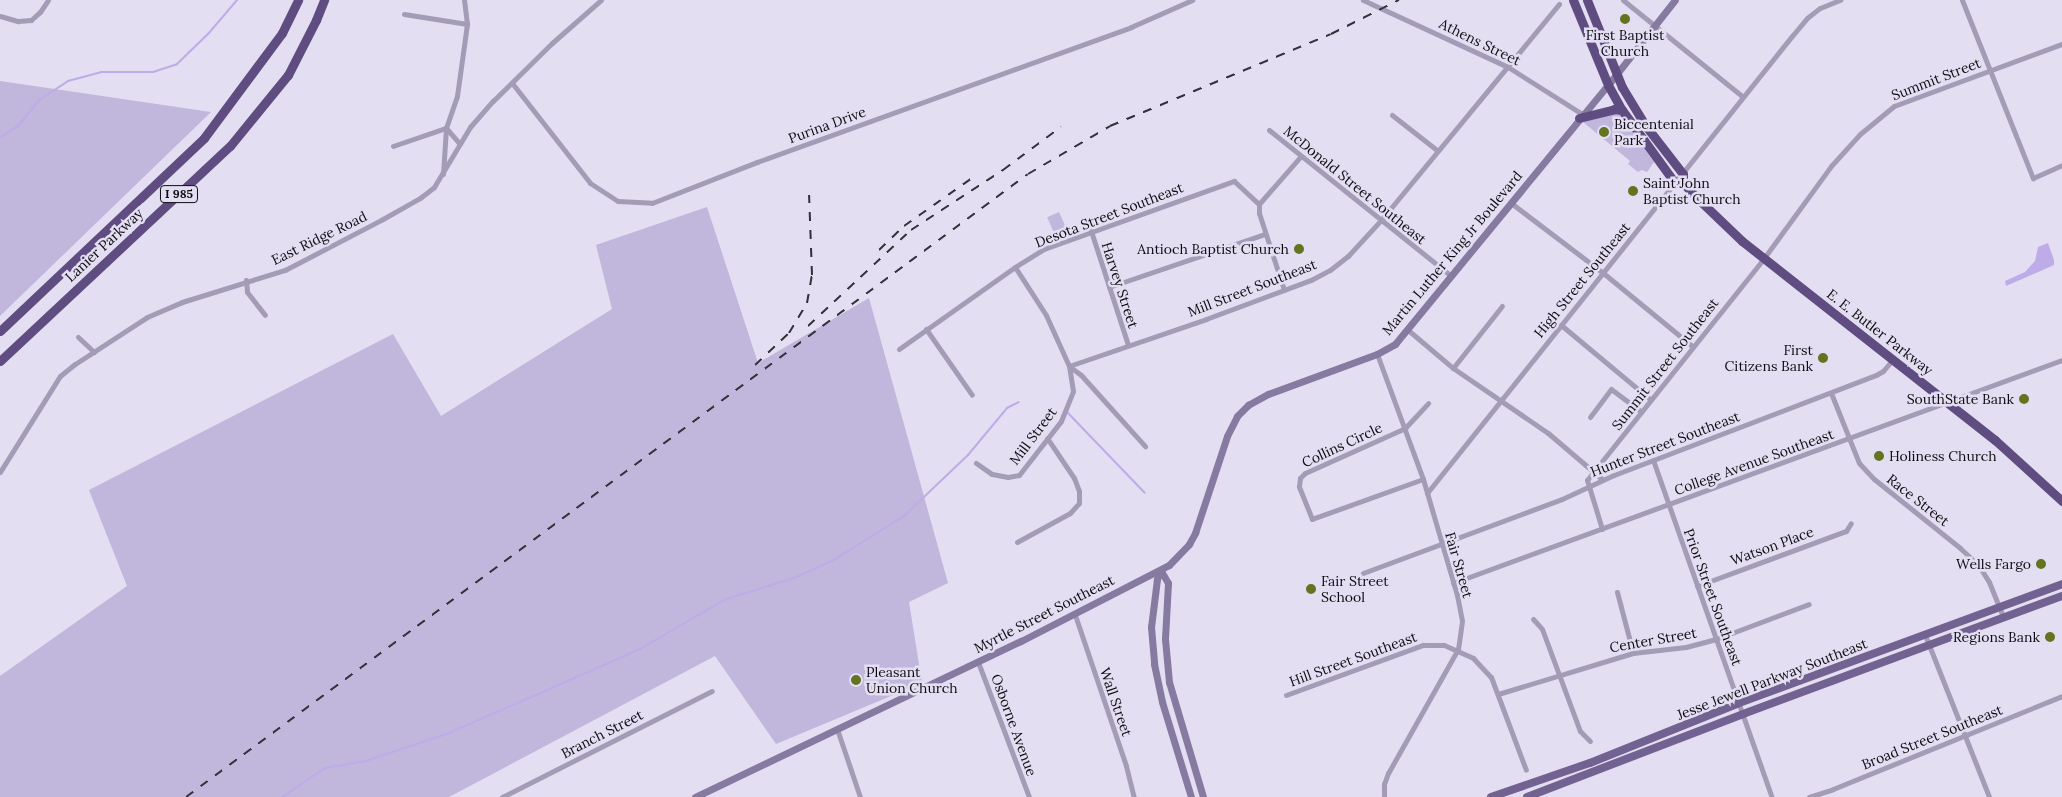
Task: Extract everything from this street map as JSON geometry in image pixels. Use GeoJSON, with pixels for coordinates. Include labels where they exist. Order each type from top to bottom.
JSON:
{"type":"FeatureCollection","features":[{"type":"Feature","properties":{"kind":"highway","name":"Lanier Parkway"},"geometry":{"type":"LineString","coordinates":[[0,331],[204,138],[282,33],[298,0]]}},
{"type":"Feature","properties":{"kind":"highway","name":"Lanier Parkway"},"geometry":{"type":"LineString","coordinates":[[0,361],[230,146],[288,75],[324,0]]}},
{"type":"Feature","properties":{"kind":"highway","name":"E. E. Butler Parkway"},"geometry":{"type":"LineString","coordinates":[[1573,0],[1608,85],[1622,110],[1680,180],[1721,222],[1995,440],[2062,502]]}},
{"type":"Feature","properties":{"kind":"highway","name":"E. E. Butler Parkway"},"geometry":{"type":"LineString","coordinates":[[1586,0],[1622,87],[1680,180]]}},
{"type":"Feature","properties":{"kind":"highway"},"geometry":{"type":"LineString","coordinates":[[1580,116],[1614,109],[1622,110]]}},
{"type":"Feature","properties":{"kind":"main road","name":"Martin Luther King Jr Boulevard"},"geometry":{"type":"LineString","coordinates":[[1161,571],[1189,544],[1196,533],[1227,436],[1232,425],[1243,410],[1268,394],[1377,354],[1395,344],[1580,116],[1608,85],[1675,0]]}},
{"type":"Feature","properties":{"kind":"main road","name":"Myrtle Street Southeast"},"geometry":{"type":"LineString","coordinates":[[695,797],[1075,615],[1161,571]]}},
{"type":"Feature","properties":{"kind":"main road"},"geometry":{"type":"LineString","coordinates":[[1161,571],[1157,579],[1151,627],[1154,664],[1162,702],[1191,797]]}},
{"type":"Feature","properties":{"kind":"main road"},"geometry":{"type":"LineString","coordinates":[[1161,571],[1168,583],[1164,639],[1169,682],[1203,797]]}},
{"type":"Feature","properties":{"kind":"main road","name":"Jesse Jewell Parkway Southeast"},"geometry":{"type":"LineString","coordinates":[[1491,797],[1598,760],[1739,703],[2062,584]]}},
{"type":"Feature","properties":{"kind":"main road","name":"Jesse Jewell Parkway Southeast"},"geometry":{"type":"LineString","coordinates":[[1532,796],[1743,714],[2003,616],[2062,596]]}},
{"type":"Feature","properties":{"kind":"street"},"geometry":{"type":"LineString","coordinates":[[0,16],[18,21],[31,20],[40,12],[48,0]]}},
{"type":"Feature","properties":{"kind":"street"},"geometry":{"type":"LineString","coordinates":[[443,176],[446,128],[457,96],[466,24],[464,0]]}},
{"type":"Feature","properties":{"kind":"street","name":"East Ridge Road"},"geometry":{"type":"LineString","coordinates":[[0,472],[60,376],[94,352],[147,318],[182,302],[246,280],[285,270],[420,198],[434,187],[443,176],[470,127],[493,101],[552,43],[601,0]]}},
{"type":"Feature","properties":{"kind":"street","name":"Purina Drive"},"geometry":{"type":"LineString","coordinates":[[512,83],[590,183],[618,201],[652,203],[757,162],[1130,27],[1192,0]]}},
{"type":"Feature","properties":{"kind":"street","name":"Athens Street"},"geometry":{"type":"LineString","coordinates":[[1363,0],[1508,67],[1580,116]]}},
{"type":"Feature","properties":{"kind":"street"},"geometry":{"type":"LineString","coordinates":[[1623,0],[1744,97]]}},
{"type":"Feature","properties":{"kind":"street","name":"High Street Southeast"},"geometry":{"type":"LineString","coordinates":[[1427,493],[1602,272],[1680,180],[1807,18],[1820,8],[1840,0]]}},
{"type":"Feature","properties":{"kind":"street"},"geometry":{"type":"LineString","coordinates":[[1962,0],[2033,178],[2062,165]]}},
{"type":"Feature","properties":{"kind":"street","name":"Mill Street Southeast"},"geometry":{"type":"LineString","coordinates":[[1069,366],[1284,290],[1330,270],[1348,256],[1381,220],[1559,4]]}},
{"type":"Feature","properties":{"kind":"street"},"geometry":{"type":"LineString","coordinates":[[404,14],[466,24]]}},
{"type":"Feature","properties":{"kind":"street","name":"Summit Street"},"geometry":{"type":"LineString","coordinates":[[1764,258],[1831,166],[1860,134],[1894,106],[2062,44]]}},
{"type":"Feature","properties":{"kind":"street"},"geometry":{"type":"LineString","coordinates":[[1392,115],[1438,151]]}},
{"type":"Feature","properties":{"kind":"street"},"geometry":{"type":"LineString","coordinates":[[446,128],[460,144]]}},
{"type":"Feature","properties":{"kind":"street"},"geometry":{"type":"LineString","coordinates":[[393,146],[446,128]]}},
{"type":"Feature","properties":{"kind":"street","name":"McDonald Street Southeast"},"geometry":{"type":"LineString","coordinates":[[1269,130],[1300,157],[1451,276]]}},
{"type":"Feature","properties":{"kind":"street"},"geometry":{"type":"LineString","coordinates":[[1284,290],[1258,213],[1259,204],[1300,157]]}},
{"type":"Feature","properties":{"kind":"street","name":"Desota Street Southeast"},"geometry":{"type":"LineString","coordinates":[[899,349],[1015,267],[1044,249],[1234,181],[1259,204]]}},
{"type":"Feature","properties":{"kind":"street"},"geometry":{"type":"LineString","coordinates":[[1511,203],[1602,272],[1692,346]]}},
{"type":"Feature","properties":{"kind":"street","name":"Harvey Street"},"geometry":{"type":"LineString","coordinates":[[1091,231],[1128,345]]}},
{"type":"Feature","properties":{"kind":"street"},"geometry":{"type":"LineString","coordinates":[[1109,287],[1265,234]]}},
{"type":"Feature","properties":{"kind":"street","name":"Summit Street Southeast"},"geometry":{"type":"LineString","coordinates":[[1588,486],[1587,480],[1593,472],[1764,258]]}},
{"type":"Feature","properties":{"kind":"street"},"geometry":{"type":"LineString","coordinates":[[1015,267],[1046,315],[1069,366],[1081,375],[1145,446]]}},
{"type":"Feature","properties":{"kind":"street"},"geometry":{"type":"LineString","coordinates":[[246,280],[247,292],[265,315]]}},
{"type":"Feature","properties":{"kind":"street"},"geometry":{"type":"LineString","coordinates":[[1453,368],[1502,306]]}},
{"type":"Feature","properties":{"kind":"street"},"geometry":{"type":"LineString","coordinates":[[1561,325],[1651,400]]}},
{"type":"Feature","properties":{"kind":"street"},"geometry":{"type":"LineString","coordinates":[[926,329],[972,395]]}},
{"type":"Feature","properties":{"kind":"street"},"geometry":{"type":"LineString","coordinates":[[1408,330],[1453,368],[1548,433],[1603,480]]}},
{"type":"Feature","properties":{"kind":"street"},"geometry":{"type":"LineString","coordinates":[[78,337],[94,352]]}},
{"type":"Feature","properties":{"kind":"street","name":"Fair Street"},"geometry":{"type":"LineString","coordinates":[[1377,354],[1423,478],[1453,583],[1462,621],[1458,649]]}},
{"type":"Feature","properties":{"kind":"street","name":"Hunter Street Southeast"},"geometry":{"type":"LineString","coordinates":[[1363,573],[1562,499],[1588,486],[1652,460],[1876,375],[1883,371],[1893,359]]}},
{"type":"Feature","properties":{"kind":"street","name":"College Avenue Southeast"},"geometry":{"type":"LineString","coordinates":[[1453,583],[1668,506],[2062,360]]}},
{"type":"Feature","properties":{"kind":"street","name":"Mill Street"},"geometry":{"type":"LineString","coordinates":[[976,463],[992,474],[1014,477],[1022,471],[1061,421],[1073,391],[1069,366]]}},
{"type":"Feature","properties":{"kind":"street"},"geometry":{"type":"LineString","coordinates":[[1590,417],[1611,389],[1641,412]]}},
{"type":"Feature","properties":{"kind":"street","name":"Race Street"},"geometry":{"type":"LineString","coordinates":[[1831,393],[1848,439],[1866,471],[1960,548],[1979,566],[1989,582],[2003,616]]}},
{"type":"Feature","properties":{"kind":"street"},"geometry":{"type":"LineString","coordinates":[[1405,428],[1428,402]]}},
{"type":"Feature","properties":{"kind":"street","name":"Collins Circle"},"geometry":{"type":"LineString","coordinates":[[1405,428],[1305,473],[1300,478],[1299,486],[1308,513],[1312,519],[1318,518],[1423,478]]}},
{"type":"Feature","properties":{"kind":"street"},"geometry":{"type":"LineString","coordinates":[[1016,542],[1070,513],[1079,502],[1079,491],[1074,478],[1047,438]]}},
{"type":"Feature","properties":{"kind":"street","name":"Prior Street Southeast"},"geometry":{"type":"LineString","coordinates":[[1652,460],[1772,797]]}},
{"type":"Feature","properties":{"kind":"street"},"geometry":{"type":"LineString","coordinates":[[1588,486],[1602,529]]}},
{"type":"Feature","properties":{"kind":"street","name":"Watson Place"},"geometry":{"type":"LineString","coordinates":[[1697,586],[1846,531],[1851,523]]}},
{"type":"Feature","properties":{"kind":"street"},"geometry":{"type":"LineString","coordinates":[[1617,592],[1633,652]]}},
{"type":"Feature","properties":{"kind":"street","name":"Center Street"},"geometry":{"type":"LineString","coordinates":[[1498,694],[1633,652],[1686,647],[1716,639],[1809,604]]}},
{"type":"Feature","properties":{"kind":"street","name":"Wall Street"},"geometry":{"type":"LineString","coordinates":[[1075,615],[1126,766],[1134,797]]}},
{"type":"Feature","properties":{"kind":"street"},"geometry":{"type":"LineString","coordinates":[[1533,619],[1542,629],[1580,731],[1590,742]]}},
{"type":"Feature","properties":{"kind":"street"},"geometry":{"type":"LineString","coordinates":[[1925,635],[1988,797]]}},
{"type":"Feature","properties":{"kind":"street","name":"Hill Street Southeast"},"geometry":{"type":"LineString","coordinates":[[1286,695],[1423,645],[1436,643],[1458,649]]}},
{"type":"Feature","properties":{"kind":"street"},"geometry":{"type":"LineString","coordinates":[[1384,797],[1384,784],[1388,773],[1458,649],[1482,666],[1490,677],[1526,770]]}},
{"type":"Feature","properties":{"kind":"street","name":"Osborne Avenue"},"geometry":{"type":"LineString","coordinates":[[978,662],[1029,797]]}},
{"type":"Feature","properties":{"kind":"street","name":"Branch Street"},"geometry":{"type":"LineString","coordinates":[[502,797],[712,691]]}},
{"type":"Feature","properties":{"kind":"street","name":"Broad Street Southeast"},"geometry":{"type":"LineString","coordinates":[[1809,797],[1834,790],[2062,696]]}},
{"type":"Feature","properties":{"kind":"street"},"geometry":{"type":"LineString","coordinates":[[837,729],[860,797]]}},
{"type":"Feature","properties":{"kind":"street"},"geometry":{"type":"LineString","coordinates":[[1531,784],[1532,796]]}},
{"type":"Feature","properties":{"kind":"shaded area"},"geometry":{"type":"Polygon","coordinates":[[[0,81],[211,112],[0,316],[0,81]]]}},
{"type":"Feature","properties":{"kind":"shaded area"},"geometry":{"type":"Polygon","coordinates":[[[1610,112],[1620,114],[1654,162],[1647,172],[1642,170],[1638,172],[1628,164],[1630,161],[1583,122],[1610,112]]]}},
{"type":"Feature","properties":{"kind":"shaded area"},"geometry":{"type":"Polygon","coordinates":[[[707,207],[758,363],[869,298],[948,583],[909,602],[922,683],[776,744],[715,656],[449,797],[0,797],[0,676],[127,586],[89,490],[393,334],[441,416],[612,309],[596,245],[707,207]]]}},
{"type":"Feature","properties":{"kind":"shaded area"},"geometry":{"type":"Polygon","coordinates":[[[1059,212],[1068,232],[1056,237],[1047,217],[1059,212]]]}},
{"type":"Feature","properties":{"kind":"shaded area"},"geometry":{"type":"Polygon","coordinates":[[[2048,243],[2054,265],[2006,286],[2005,281],[2025,272],[2035,261],[2038,247],[2048,243]]]}},
{"type":"Feature","properties":{"kind":"waterway"},"geometry":{"type":"LineString","coordinates":[[0,138],[18,126],[39,100],[68,81],[101,72],[153,72],[177,64],[208,34],[237,0]]}},
{"type":"Feature","properties":{"kind":"waterway"},"geometry":{"type":"LineString","coordinates":[[282,797],[325,768],[366,761],[449,733],[640,649],[726,599],[794,578],[832,561],[904,516],[968,455],[1007,408],[1019,402]]}},
{"type":"Feature","properties":{"kind":"waterway"},"geometry":{"type":"LineString","coordinates":[[1067,412],[1145,493]]}},
{"type":"Feature","properties":{"kind":"railway"},"geometry":{"type":"LineString","coordinates":[[186,797],[1028,174],[1110,126],[1331,34],[1399,0]]}},
{"type":"Feature","properties":{"kind":"railway"},"geometry":{"type":"LineString","coordinates":[[808,326],[911,230],[1003,170],[1061,127]]}},
{"type":"Feature","properties":{"kind":"railway"},"geometry":{"type":"LineString","coordinates":[[879,250],[904,226],[975,176]]}},
{"type":"Feature","properties":{"kind":"railway"},"geometry":{"type":"LineString","coordinates":[[755,365],[789,333],[807,303],[812,275],[809,195]]}},
{"type":"Feature","properties":{"kind":"place","name":"First Baptist Church"},"geometry":{"type":"Point","coordinates":[1625,19]}},
{"type":"Feature","properties":{"kind":"place","name":"Biccentenial Park"},"geometry":{"type":"Point","coordinates":[1604,132]}},
{"type":"Feature","properties":{"kind":"place","name":"Saint John Baptist Church"},"geometry":{"type":"Point","coordinates":[1633,191]}},
{"type":"Feature","properties":{"kind":"place","name":"Antioch Baptist Church"},"geometry":{"type":"Point","coordinates":[1299,249]}},
{"type":"Feature","properties":{"kind":"place","name":"First Citizens Bank"},"geometry":{"type":"Point","coordinates":[1823,358]}},
{"type":"Feature","properties":{"kind":"place","name":"SouthState Bank"},"geometry":{"type":"Point","coordinates":[2024,399]}},
{"type":"Feature","properties":{"kind":"place","name":"Holiness Church"},"geometry":{"type":"Point","coordinates":[1879,456]}},
{"type":"Feature","properties":{"kind":"place","name":"Wells Fargo"},"geometry":{"type":"Point","coordinates":[2041,564]}},
{"type":"Feature","properties":{"kind":"place","name":"Fair Street School"},"geometry":{"type":"Point","coordinates":[1311,589]}},
{"type":"Feature","properties":{"kind":"place","name":"Regions Bank"},"geometry":{"type":"Point","coordinates":[2050,637]}},
{"type":"Feature","properties":{"kind":"place","name":"Pleasant Union Church"},"geometry":{"type":"Point","coordinates":[856,680]}}]}
